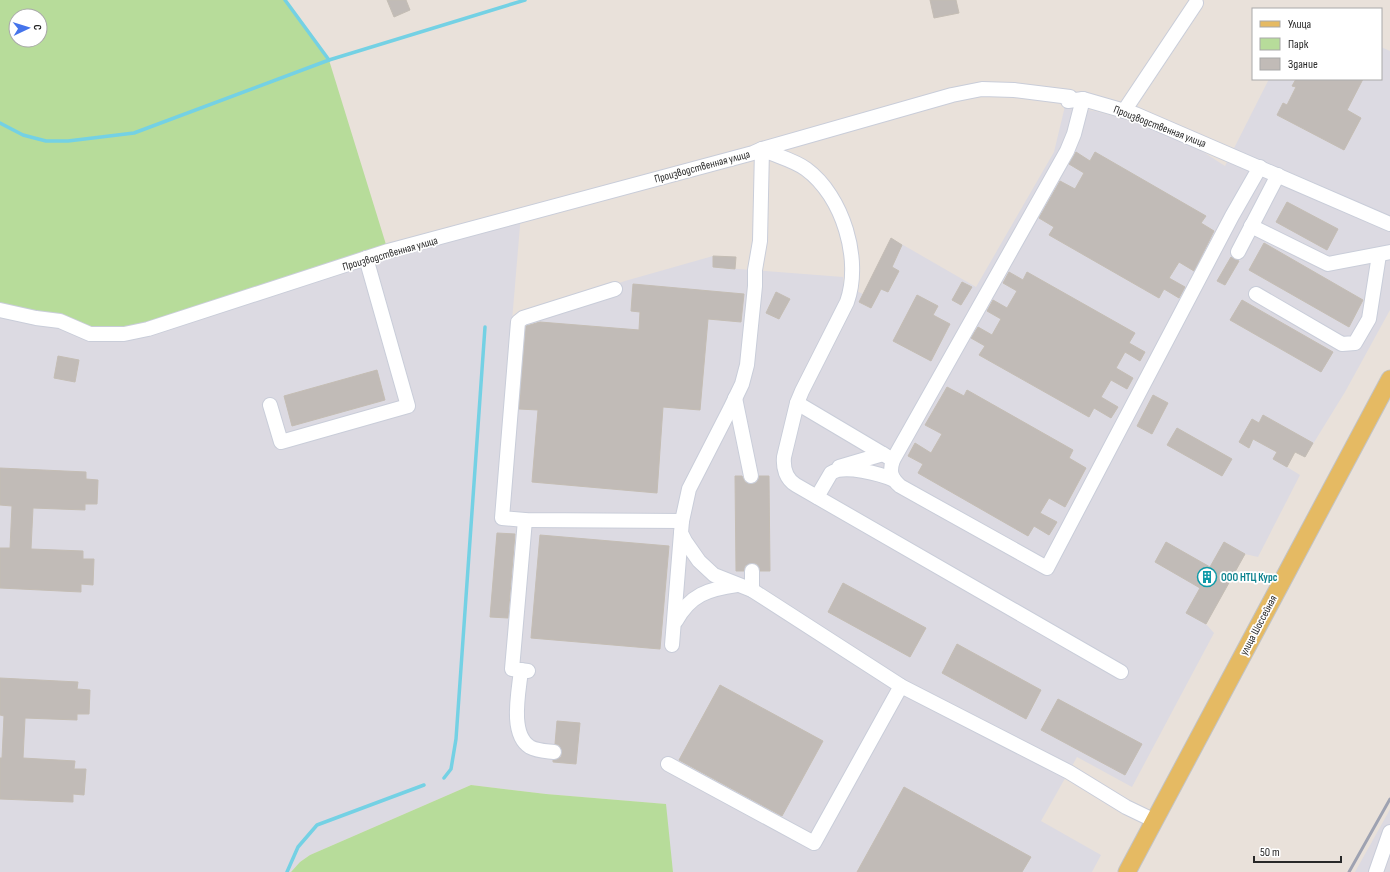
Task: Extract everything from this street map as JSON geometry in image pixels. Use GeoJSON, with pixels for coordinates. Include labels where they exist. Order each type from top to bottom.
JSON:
{"type":"FeatureCollection","features":[{"type":"Feature","properties":{"kind":"main road","name":"улица Шоссейная"},"geometry":{"type":"LineString","coordinates":[[1130,871],[1153,820],[1390,380]]}},
{"type":"Feature","properties":{"kind":"street"},"geometry":{"type":"LineString","coordinates":[[1124,110],[1196,3]]}},
{"type":"Feature","properties":{"kind":"street","name":"Производственная улица"},"geometry":{"type":"LineString","coordinates":[[0,310],[36,318],[60,321],[75,326],[90,334],[124,334],[148,329],[366,258],[463,232],[529,212],[753,153],[762,148],[952,95],[982,89],[1044,93],[1070,97],[1068,101],[1083,99],[1124,110],[1390,224]]}},
{"type":"Feature","properties":{"kind":"street"},"geometry":{"type":"LineString","coordinates":[[1083,99],[1074,134],[1067,152],[888,457],[894,480],[900,486],[1047,568],[1232,216],[1260,167]]}},
{"type":"Feature","properties":{"kind":"street"},"geometry":{"type":"LineString","coordinates":[[672,645],[681,527],[689,489],[735,398],[745,375],[750,350],[755,270],[760,241],[762,148],[784,159],[795,162],[817,178],[839,207],[848,240],[851,269],[849,297],[797,403],[784,452],[785,470],[789,480],[793,484],[817,498],[1121,672]]}},
{"type":"Feature","properties":{"kind":"street"},"geometry":{"type":"LineString","coordinates":[[1238,252],[1278,175]]}},
{"type":"Feature","properties":{"kind":"street"},"geometry":{"type":"LineString","coordinates":[[1251,226],[1328,264],[1385,254],[1369,319],[1355,343],[1342,344],[1256,294]]}},
{"type":"Feature","properties":{"kind":"street"},"geometry":{"type":"LineString","coordinates":[[270,404],[281,442],[408,406],[366,258]]}},
{"type":"Feature","properties":{"kind":"street"},"geometry":{"type":"LineString","coordinates":[[616,289],[523,318],[518,322],[502,518],[681,527]]}},
{"type":"Feature","properties":{"kind":"street"},"geometry":{"type":"LineString","coordinates":[[735,398],[751,476]]}},
{"type":"Feature","properties":{"kind":"street"},"geometry":{"type":"LineString","coordinates":[[797,403],[888,457]]}},
{"type":"Feature","properties":{"kind":"street"},"geometry":{"type":"LineString","coordinates":[[817,498],[833,472],[849,463],[888,457]]}},
{"type":"Feature","properties":{"kind":"street"},"geometry":{"type":"LineString","coordinates":[[833,472],[847,470],[869,472],[894,480]]}},
{"type":"Feature","properties":{"kind":"street"},"geometry":{"type":"LineString","coordinates":[[525,520],[512,670],[524,671],[517,714],[519,733],[523,741],[530,746],[538,750],[554,752]]}},
{"type":"Feature","properties":{"kind":"street"},"geometry":{"type":"LineString","coordinates":[[681,527],[706,568],[714,575],[752,590],[901,686],[1068,772],[1126,807],[1153,820]]}},
{"type":"Feature","properties":{"kind":"street"},"geometry":{"type":"LineString","coordinates":[[752,571],[752,590]]}},
{"type":"Feature","properties":{"kind":"street"},"geometry":{"type":"LineString","coordinates":[[673,626],[682,609],[694,598],[715,589],[737,585]]}},
{"type":"Feature","properties":{"kind":"street"},"geometry":{"type":"LineString","coordinates":[[668,764],[814,843],[901,686]]}},
{"type":"Feature","properties":{"kind":"street"},"geometry":{"type":"LineString","coordinates":[[1376,872],[1390,832]]}},
{"type":"Feature","properties":{"kind":"shaded area"},"geometry":{"type":"Polygon","coordinates":[[[1382,47],[1390,51],[1390,310],[1345,392],[1305,457],[1295,452],[1287,467],[1300,475],[1258,557],[1245,554],[1206,624],[1214,633],[1132,787],[1077,757],[1041,821],[1101,855],[1092,872],[673,872],[665,804],[546,794],[471,785],[310,855],[300,862],[291,872],[0,872],[0,310],[60,321],[521,214],[512,321],[515,317],[625,281],[713,256],[713,267],[843,277],[843,285],[863,294],[891,238],[976,287],[1054,152],[1065,106],[1094,111],[1134,122],[1194,146],[1225,166],[1268,80],[1382,80],[1382,47]]]}},
{"type":"Feature","properties":{"kind":"shaded area"},"geometry":{"type":"Polygon","coordinates":[[[1390,809],[1390,872],[1355,872],[1388,813],[1390,809]]]}},
{"type":"Feature","properties":{"kind":"green space"},"geometry":{"type":"Polygon","coordinates":[[[0,0],[285,0],[329,60],[388,251],[124,334],[0,310],[0,0]]]}},
{"type":"Feature","properties":{"kind":"green space"},"geometry":{"type":"Polygon","coordinates":[[[471,785],[546,794],[666,804],[673,872],[291,872],[300,862],[310,855],[471,785]]]}},
{"type":"Feature","properties":{"kind":"building"},"geometry":{"type":"Polygon","coordinates":[[[387,0],[406,0],[410,10],[394,17],[387,0]]]}},
{"type":"Feature","properties":{"kind":"building"},"geometry":{"type":"Polygon","coordinates":[[[930,0],[956,0],[959,13],[934,18],[930,0]]]}},
{"type":"Feature","properties":{"kind":"building"},"geometry":{"type":"Polygon","coordinates":[[[1295,80],[1362,80],[1347,110],[1361,118],[1344,150],[1277,115],[1283,103],[1287,105],[1296,87],[1292,86],[1295,80]]]}},
{"type":"Feature","properties":{"kind":"building"},"geometry":{"type":"Polygon","coordinates":[[[1076,152],[1090,161],[1095,152],[1206,216],[1201,223],[1214,231],[1194,271],[1179,262],[1169,278],[1185,287],[1179,298],[1164,289],[1159,298],[1049,235],[1054,227],[1039,218],[1060,181],[1075,189],[1084,173],[1069,164],[1076,152]]]}},
{"type":"Feature","properties":{"kind":"building"},"geometry":{"type":"Polygon","coordinates":[[[1287,202],[1338,229],[1327,250],[1276,222],[1287,202]]]}},
{"type":"Feature","properties":{"kind":"building"},"geometry":{"type":"Polygon","coordinates":[[[891,238],[902,245],[892,267],[899,271],[888,292],[881,289],[871,308],[859,302],[891,238]]]}},
{"type":"Feature","properties":{"kind":"building"},"geometry":{"type":"Polygon","coordinates":[[[1264,243],[1363,300],[1349,327],[1249,270],[1264,243]]]}},
{"type":"Feature","properties":{"kind":"building"},"geometry":{"type":"Polygon","coordinates":[[[713,256],[736,257],[735,269],[713,267],[713,256]]]}},
{"type":"Feature","properties":{"kind":"building"},"geometry":{"type":"Polygon","coordinates":[[[1231,257],[1239,261],[1225,285],[1217,281],[1231,257]]]}},
{"type":"Feature","properties":{"kind":"building"},"geometry":{"type":"Polygon","coordinates":[[[1009,272],[1023,280],[1027,272],[1135,333],[1129,343],[1145,352],[1140,361],[1125,352],[1116,368],[1133,378],[1127,389],[1111,380],[1101,397],[1118,407],[1111,418],[1094,408],[1089,417],[979,355],[985,346],[971,338],[978,327],[992,335],[1001,319],[987,311],[993,300],[1007,308],[1017,291],[1003,283],[1009,272]]]}},
{"type":"Feature","properties":{"kind":"building"},"geometry":{"type":"Polygon","coordinates":[[[962,282],[972,287],[961,305],[952,300],[962,282]]]}},
{"type":"Feature","properties":{"kind":"building"},"geometry":{"type":"Polygon","coordinates":[[[633,284],[744,294],[741,322],[708,319],[700,410],[663,407],[657,493],[532,482],[538,410],[519,409],[526,326],[540,322],[639,330],[640,312],[631,311],[633,284]]]}},
{"type":"Feature","properties":{"kind":"building"},"geometry":{"type":"Polygon","coordinates":[[[776,292],[790,299],[779,319],[766,313],[776,292]]]}},
{"type":"Feature","properties":{"kind":"building"},"geometry":{"type":"Polygon","coordinates":[[[917,295],[938,306],[933,315],[950,324],[931,361],[893,341],[917,295]]]}},
{"type":"Feature","properties":{"kind":"building"},"geometry":{"type":"Polygon","coordinates":[[[1242,300],[1333,352],[1321,372],[1230,320],[1242,300]]]}},
{"type":"Feature","properties":{"kind":"building"},"geometry":{"type":"Polygon","coordinates":[[[58,356],[79,360],[75,382],[54,378],[58,356]]]}},
{"type":"Feature","properties":{"kind":"building"},"geometry":{"type":"Polygon","coordinates":[[[377,370],[385,400],[292,426],[284,396],[377,370]]]}},
{"type":"Feature","properties":{"kind":"building"},"geometry":{"type":"Polygon","coordinates":[[[947,387],[964,396],[967,390],[1073,450],[1069,458],[1086,468],[1065,507],[1049,498],[1040,513],[1057,522],[1049,535],[1034,526],[1028,536],[918,473],[923,464],[908,456],[915,443],[931,453],[942,434],[925,425],[947,387]]]}},
{"type":"Feature","properties":{"kind":"building"},"geometry":{"type":"Polygon","coordinates":[[[1153,395],[1168,403],[1152,434],[1137,426],[1153,395]]]}},
{"type":"Feature","properties":{"kind":"building"},"geometry":{"type":"Polygon","coordinates":[[[1263,415],[1313,443],[1305,457],[1295,452],[1287,467],[1273,459],[1277,452],[1253,439],[1249,448],[1239,442],[1252,419],[1259,423],[1263,415]]]}},
{"type":"Feature","properties":{"kind":"building"},"geometry":{"type":"Polygon","coordinates":[[[1177,428],[1232,459],[1222,476],[1167,445],[1177,428]]]}},
{"type":"Feature","properties":{"kind":"building"},"geometry":{"type":"Polygon","coordinates":[[[0,468],[86,472],[86,479],[98,480],[97,504],[85,504],[85,510],[33,508],[31,549],[83,551],[83,559],[94,559],[93,585],[81,584],[81,592],[0,588],[0,548],[10,548],[12,506],[0,505],[0,468]]]}},
{"type":"Feature","properties":{"kind":"building"},"geometry":{"type":"Polygon","coordinates":[[[735,476],[742,476],[745,482],[752,484],[757,482],[759,476],[769,476],[770,571],[760,571],[757,564],[752,563],[745,566],[744,571],[736,571],[735,476]]]}},
{"type":"Feature","properties":{"kind":"building"},"geometry":{"type":"Polygon","coordinates":[[[497,533],[515,534],[508,618],[490,617],[497,533]]]}},
{"type":"Feature","properties":{"kind":"building"},"geometry":{"type":"Polygon","coordinates":[[[540,535],[669,546],[660,649],[531,638],[540,535]]]}},
{"type":"Feature","properties":{"kind":"building","name":"ООО НТЦ Курс"},"geometry":{"type":"Polygon","coordinates":[[[1166,542],[1210,567],[1224,542],[1245,554],[1206,624],[1186,613],[1200,588],[1155,562],[1166,542]]]}},
{"type":"Feature","properties":{"kind":"building"},"geometry":{"type":"Polygon","coordinates":[[[843,583],[926,628],[910,657],[828,612],[843,583]]]}},
{"type":"Feature","properties":{"kind":"building"},"geometry":{"type":"Polygon","coordinates":[[[957,644],[1041,690],[1026,719],[942,673],[957,644]]]}},
{"type":"Feature","properties":{"kind":"building"},"geometry":{"type":"Polygon","coordinates":[[[0,678],[78,682],[77,689],[90,690],[89,714],[77,714],[77,720],[25,718],[23,758],[75,761],[74,769],[86,769],[84,795],[73,794],[73,802],[0,799],[0,758],[2,758],[4,716],[0,715],[0,678]]]}},
{"type":"Feature","properties":{"kind":"building"},"geometry":{"type":"Polygon","coordinates":[[[720,685],[823,741],[782,816],[679,760],[720,685]]]}},
{"type":"Feature","properties":{"kind":"building"},"geometry":{"type":"Polygon","coordinates":[[[1058,699],[1142,744],[1125,775],[1041,730],[1058,699]]]}},
{"type":"Feature","properties":{"kind":"building"},"geometry":{"type":"Polygon","coordinates":[[[557,721],[580,723],[576,764],[553,762],[553,760],[561,757],[562,753],[559,745],[555,744],[557,721]]]}},
{"type":"Feature","properties":{"kind":"building"},"geometry":{"type":"Polygon","coordinates":[[[904,787],[1031,857],[1022,872],[857,872],[904,787]]]}},
{"type":"Feature","properties":{"kind":"waterway"},"geometry":{"type":"LineString","coordinates":[[0,123],[23,135],[46,141],[68,141],[134,133],[329,60],[285,0]]}},
{"type":"Feature","properties":{"kind":"waterway"},"geometry":{"type":"LineString","coordinates":[[329,60],[525,0]]}},
{"type":"Feature","properties":{"kind":"waterway"},"geometry":{"type":"LineString","coordinates":[[444,778],[451,769],[456,739],[485,327]]}},
{"type":"Feature","properties":{"kind":"waterway"},"geometry":{"type":"LineString","coordinates":[[287,872],[298,847],[317,825],[424,785]]}},
{"type":"Feature","properties":{"kind":"railway"},"geometry":{"type":"LineString","coordinates":[[1349,872],[1390,799]]}},
{"type":"Feature","properties":{"kind":"place","name":"ООО НТЦ Курс"},"geometry":{"type":"Point","coordinates":[1207,577]}}]}
